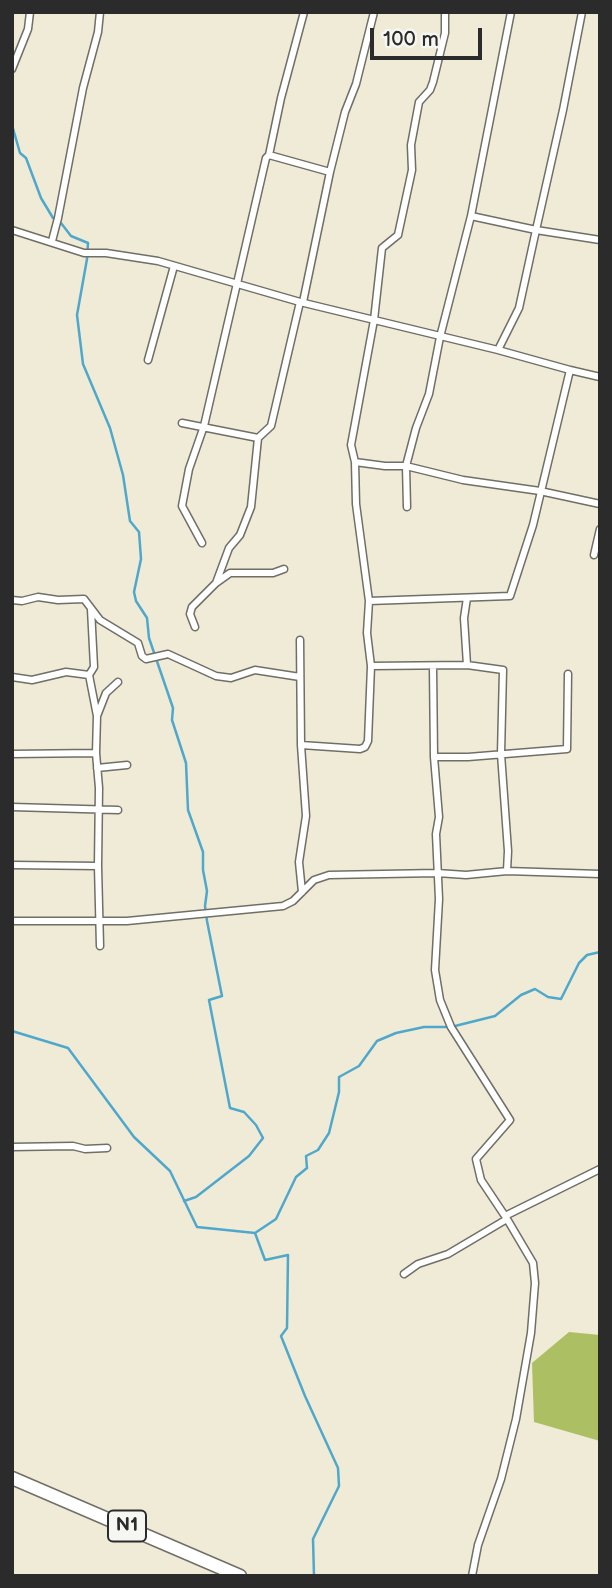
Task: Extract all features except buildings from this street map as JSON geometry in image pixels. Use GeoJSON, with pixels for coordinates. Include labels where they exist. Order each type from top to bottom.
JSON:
{"type":"FeatureCollection","features":[{"type":"Feature","properties":{"kind":"highway","name":"N1"},"geometry":{"type":"LineString","coordinates":[[12,1478],[240,1576]]}},
{"type":"Feature","properties":{"kind":"street"},"geometry":{"type":"LineString","coordinates":[[12,69],[28,29],[30,12]]}},
{"type":"Feature","properties":{"kind":"street"},"geometry":{"type":"LineString","coordinates":[[52,241],[83,88],[98,32],[100,12]]}},
{"type":"Feature","properties":{"kind":"street"},"geometry":{"type":"LineString","coordinates":[[202,543],[182,506],[189,469],[204,426],[266,158],[269,155],[304,12]]}},
{"type":"Feature","properties":{"kind":"street"},"geometry":{"type":"LineString","coordinates":[[216,583],[229,548],[240,535],[251,507],[258,438],[271,426],[302,302],[330,172],[374,12]]}},
{"type":"Feature","properties":{"kind":"street"},"geometry":{"type":"LineString","coordinates":[[301,745],[360,749],[365,747],[368,741],[371,666],[367,633],[369,601],[355,504],[355,462],[351,445],[374,320],[382,248],[398,235],[412,170],[411,145],[419,102],[430,90],[433,82],[445,33],[445,12]]}},
{"type":"Feature","properties":{"kind":"street"},"geometry":{"type":"LineString","coordinates":[[407,507],[406,466],[429,394],[440,337],[471,216],[511,12]]}},
{"type":"Feature","properties":{"kind":"street"},"geometry":{"type":"LineString","coordinates":[[498,350],[519,308],[582,12]]}},
{"type":"Feature","properties":{"kind":"street"},"geometry":{"type":"LineString","coordinates":[[269,155],[330,172]]}},
{"type":"Feature","properties":{"kind":"street"},"geometry":{"type":"LineString","coordinates":[[471,216],[599,240],[600,232]]}},
{"type":"Feature","properties":{"kind":"street"},"geometry":{"type":"LineString","coordinates":[[12,230],[88,253],[145,259],[174,266],[236,285],[600,377]]}},
{"type":"Feature","properties":{"kind":"street"},"geometry":{"type":"LineString","coordinates":[[148,360],[174,266]]}},
{"type":"Feature","properties":{"kind":"street"},"geometry":{"type":"LineString","coordinates":[[369,601],[510,596],[522,564],[569,370]]}},
{"type":"Feature","properties":{"kind":"street"},"geometry":{"type":"LineString","coordinates":[[181,423],[258,438]]}},
{"type":"Feature","properties":{"kind":"street"},"geometry":{"type":"LineString","coordinates":[[355,462],[385,467],[406,466],[463,480],[540,491],[600,504]]}},
{"type":"Feature","properties":{"kind":"street"},"geometry":{"type":"LineString","coordinates":[[594,555],[600,529]]}},
{"type":"Feature","properties":{"kind":"street"},"geometry":{"type":"LineString","coordinates":[[195,627],[190,614],[192,607],[230,573],[273,573],[284,569]]}},
{"type":"Feature","properties":{"kind":"street"},"geometry":{"type":"LineString","coordinates":[[12,600],[22,601],[38,597],[58,600],[84,599],[100,620],[138,643],[142,656],[146,659],[168,654],[216,676],[230,678],[255,670],[300,677]]}},
{"type":"Feature","properties":{"kind":"street"},"geometry":{"type":"LineString","coordinates":[[467,598],[464,618],[467,665]]}},
{"type":"Feature","properties":{"kind":"street"},"geometry":{"type":"LineString","coordinates":[[91,607],[94,667],[89,675],[97,716],[100,946]]}},
{"type":"Feature","properties":{"kind":"street"},"geometry":{"type":"LineString","coordinates":[[300,640],[301,745],[306,816],[299,862],[302,892]]}},
{"type":"Feature","properties":{"kind":"street"},"geometry":{"type":"LineString","coordinates":[[371,666],[467,665],[503,670],[501,754],[507,871]]}},
{"type":"Feature","properties":{"kind":"street"},"geometry":{"type":"LineString","coordinates":[[433,667],[434,757],[439,817],[436,834],[439,899],[435,970],[440,1000],[451,1027],[510,1120],[476,1159],[481,1180],[533,1263],[535,1283],[531,1333],[516,1419],[478,1545],[472,1576]]}},
{"type":"Feature","properties":{"kind":"street"},"geometry":{"type":"LineString","coordinates":[[12,677],[32,680],[66,672],[89,675]]}},
{"type":"Feature","properties":{"kind":"street"},"geometry":{"type":"LineString","coordinates":[[434,757],[567,749],[568,674]]}},
{"type":"Feature","properties":{"kind":"street"},"geometry":{"type":"LineString","coordinates":[[97,716],[106,693],[118,682]]}},
{"type":"Feature","properties":{"kind":"street"},"geometry":{"type":"LineString","coordinates":[[12,754],[96,754]]}},
{"type":"Feature","properties":{"kind":"street"},"geometry":{"type":"LineString","coordinates":[[97,768],[127,765]]}},
{"type":"Feature","properties":{"kind":"street"},"geometry":{"type":"LineString","coordinates":[[12,807],[118,810]]}},
{"type":"Feature","properties":{"kind":"street"},"geometry":{"type":"LineString","coordinates":[[12,865],[97,866]]}},
{"type":"Feature","properties":{"kind":"street"},"geometry":{"type":"LineString","coordinates":[[12,921],[127,922],[283,906],[293,901],[314,880],[329,874],[466,875],[507,871],[600,874]]}},
{"type":"Feature","properties":{"kind":"street"},"geometry":{"type":"LineString","coordinates":[[12,1147],[107,1148]]}},
{"type":"Feature","properties":{"kind":"street"},"geometry":{"type":"LineString","coordinates":[[404,1274],[418,1264],[448,1254],[506,1217],[600,1169]]}},
{"type":"Feature","properties":{"kind":"green space"},"geometry":{"type":"Polygon","coordinates":[[[569,1332],[600,1335],[600,1441],[534,1422],[532,1363],[569,1332]]]}},
{"type":"Feature","properties":{"kind":"waterway"},"geometry":{"type":"LineString","coordinates":[[12,125],[20,153],[26,158],[41,198],[53,218],[61,223],[71,236],[88,243],[77,315],[83,364],[110,428],[123,475],[130,521],[139,532],[141,559],[134,592],[136,601],[147,618],[149,638],[173,708],[172,720],[186,763],[188,810],[203,852],[207,891],[205,906],[222,996],[209,1000],[230,1108],[244,1112],[263,1138],[249,1156],[196,1197],[184,1201]]}},
{"type":"Feature","properties":{"kind":"waterway"},"geometry":{"type":"LineString","coordinates":[[255,1233],[276,1219],[296,1177],[307,1168],[306,1156],[318,1150],[329,1133],[339,1092],[339,1077],[359,1066],[377,1041],[396,1033],[424,1027],[451,1027],[495,1016],[521,995],[535,989],[548,997],[561,999],[579,963],[587,955],[600,952]]}},
{"type":"Feature","properties":{"kind":"waterway"},"geometry":{"type":"LineString","coordinates":[[12,1031],[68,1048],[134,1137],[170,1171],[197,1227],[255,1233],[265,1260],[288,1255],[287,1328],[281,1336],[338,1468],[339,1486],[313,1539],[314,1576]]}}]}
